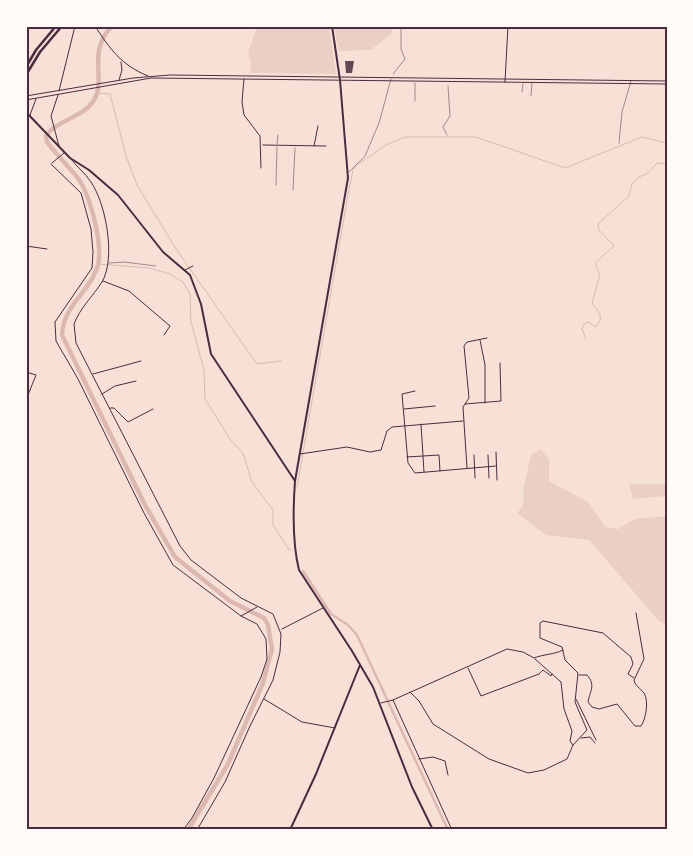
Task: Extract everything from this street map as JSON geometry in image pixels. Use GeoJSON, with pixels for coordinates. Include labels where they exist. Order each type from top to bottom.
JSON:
{"type":"FeatureCollection","features":[{"type":"Feature","properties":{"kind":"main road"},"geometry":{"type":"LineString","coordinates":[[26,67],[36,50],[56,26]]}},
{"type":"Feature","properties":{"kind":"main road"},"geometry":{"type":"LineString","coordinates":[[26,75],[40,52],[62,26]]}},
{"type":"Feature","properties":{"kind":"street"},"geometry":{"type":"LineString","coordinates":[[58,146],[52,121],[75,26]]}},
{"type":"Feature","properties":{"kind":"street"},"geometry":{"type":"LineString","coordinates":[[95,26],[111,51],[121,61],[151,78]]}},
{"type":"Feature","properties":{"kind":"street"},"geometry":{"type":"LineString","coordinates":[[332,26],[340,79],[348,173],[295,481],[296,560],[299,570],[360,665],[380,703],[407,774],[433,830]]}},
{"type":"Feature","properties":{"kind":"street"},"geometry":{"type":"LineString","coordinates":[[505,81],[508,26]]}},
{"type":"Feature","properties":{"kind":"street"},"geometry":{"type":"LineString","coordinates":[[118,80],[122,70],[121,61]]}},
{"type":"Feature","properties":{"kind":"street"},"geometry":{"type":"LineString","coordinates":[[26,96],[148,76],[390,81],[667,83]]}},
{"type":"Feature","properties":{"kind":"street"},"geometry":{"type":"LineString","coordinates":[[26,100],[151,78],[245,78]]}},
{"type":"Feature","properties":{"kind":"street"},"geometry":{"type":"LineString","coordinates":[[245,78],[242,102],[244,115],[258,132],[262,145],[260,168]]}},
{"type":"Feature","properties":{"kind":"street"},"geometry":{"type":"LineString","coordinates":[[340,79],[392,78],[523,82],[631,82]]}},
{"type":"Feature","properties":{"kind":"street"},"geometry":{"type":"LineString","coordinates":[[30,116],[30,109],[37,98]]}},
{"type":"Feature","properties":{"kind":"street"},"geometry":{"type":"LineString","coordinates":[[26,112],[64,154],[89,170],[118,195],[163,252],[185,270],[197,291],[210,354],[295,481]]}},
{"type":"Feature","properties":{"kind":"street"},"geometry":{"type":"LineString","coordinates":[[314,146],[318,126]]}},
{"type":"Feature","properties":{"kind":"street"},"geometry":{"type":"LineString","coordinates":[[262,145],[326,146]]}},
{"type":"Feature","properties":{"kind":"street"},"geometry":{"type":"LineString","coordinates":[[64,154],[52,163],[81,193],[91,229],[93,252],[92,268],[55,322],[56,341],[78,379],[144,513],[169,558],[180,572],[242,616],[257,624],[265,635],[268,655],[264,670],[221,765],[197,810],[183,830]]}},
{"type":"Feature","properties":{"kind":"street"},"geometry":{"type":"LineString","coordinates":[[70,158],[92,183],[100,200],[106,228],[108,263],[103,280],[79,313],[74,327],[74,339],[180,546],[191,560],[242,598],[273,614],[280,629],[282,639],[273,680],[225,782],[197,830]]}},
{"type":"Feature","properties":{"kind":"street"},"geometry":{"type":"LineString","coordinates":[[26,246],[47,250]]}},
{"type":"Feature","properties":{"kind":"street"},"geometry":{"type":"LineString","coordinates":[[185,270],[192,266]]}},
{"type":"Feature","properties":{"kind":"street"},"geometry":{"type":"LineString","coordinates":[[103,280],[129,291],[164,321],[170,327],[164,335]]}},
{"type":"Feature","properties":{"kind":"street"},"geometry":{"type":"LineString","coordinates":[[467,469],[463,421],[464,404],[469,398],[464,344],[487,338]]}},
{"type":"Feature","properties":{"kind":"street"},"geometry":{"type":"LineString","coordinates":[[480,339],[485,365],[486,402]]}},
{"type":"Feature","properties":{"kind":"street"},"geometry":{"type":"LineString","coordinates":[[92,374],[141,361]]}},
{"type":"Feature","properties":{"kind":"street"},"geometry":{"type":"LineString","coordinates":[[464,404],[501,402],[500,363]]}},
{"type":"Feature","properties":{"kind":"street"},"geometry":{"type":"LineString","coordinates":[[26,372],[36,375],[26,400]]}},
{"type":"Feature","properties":{"kind":"street"},"geometry":{"type":"LineString","coordinates":[[102,394],[115,386],[136,381]]}},
{"type":"Feature","properties":{"kind":"street"},"geometry":{"type":"LineString","coordinates":[[415,391],[402,394],[407,457],[410,468],[415,473],[496,466]]}},
{"type":"Feature","properties":{"kind":"street"},"geometry":{"type":"LineString","coordinates":[[403,409],[435,406]]}},
{"type":"Feature","properties":{"kind":"street"},"geometry":{"type":"LineString","coordinates":[[110,408],[114,408],[128,422],[153,409]]}},
{"type":"Feature","properties":{"kind":"street"},"geometry":{"type":"LineString","coordinates":[[300,454],[347,447],[378,452],[383,446],[390,428],[404,424],[463,421]]}},
{"type":"Feature","properties":{"kind":"street"},"geometry":{"type":"LineString","coordinates":[[421,424],[424,473]]}},
{"type":"Feature","properties":{"kind":"street"},"geometry":{"type":"LineString","coordinates":[[496,452],[497,480]]}},
{"type":"Feature","properties":{"kind":"street"},"geometry":{"type":"LineString","coordinates":[[407,457],[439,454],[440,471]]}},
{"type":"Feature","properties":{"kind":"street"},"geometry":{"type":"LineString","coordinates":[[488,455],[489,478]]}},
{"type":"Feature","properties":{"kind":"street"},"geometry":{"type":"LineString","coordinates":[[474,456],[475,478]]}},
{"type":"Feature","properties":{"kind":"street"},"geometry":{"type":"LineString","coordinates":[[242,616],[257,607]]}},
{"type":"Feature","properties":{"kind":"street"},"geometry":{"type":"LineString","coordinates":[[280,629],[323,608]]}},
{"type":"Feature","properties":{"kind":"street"},"geometry":{"type":"LineString","coordinates":[[578,675],[587,675],[591,679],[592,691],[588,702],[592,707],[599,709],[617,704],[635,726],[638,727],[644,721],[645,695],[635,684],[634,678],[644,659],[636,613]]}},
{"type":"Feature","properties":{"kind":"street"},"geometry":{"type":"LineString","coordinates":[[410,692],[435,725],[486,757],[522,772],[544,770],[567,759],[573,745],[586,734],[587,727],[576,705],[575,696],[578,675],[565,660],[562,647],[540,638],[541,622],[604,633],[631,657],[633,664],[628,674],[634,678]]}},
{"type":"Feature","properties":{"kind":"street"},"geometry":{"type":"LineString","coordinates":[[380,703],[393,700],[507,649],[523,652],[534,658],[561,682],[564,709],[572,731],[570,741],[573,745]]}},
{"type":"Feature","properties":{"kind":"street"},"geometry":{"type":"LineString","coordinates":[[534,658],[541,654],[554,654],[564,650]]}},
{"type":"Feature","properties":{"kind":"street"},"geometry":{"type":"LineString","coordinates":[[290,830],[336,728],[360,665]]}},
{"type":"Feature","properties":{"kind":"street"},"geometry":{"type":"LineString","coordinates":[[468,666],[481,696],[539,674],[543,670],[551,676],[552,674]]}},
{"type":"Feature","properties":{"kind":"street"},"geometry":{"type":"LineString","coordinates":[[575,696],[596,740]]}},
{"type":"Feature","properties":{"kind":"street"},"geometry":{"type":"LineString","coordinates":[[264,698],[302,722],[336,728]]}},
{"type":"Feature","properties":{"kind":"street"},"geometry":{"type":"LineString","coordinates":[[393,700],[452,830]]}},
{"type":"Feature","properties":{"kind":"street"},"geometry":{"type":"LineString","coordinates":[[580,738],[590,738],[595,743]]}},
{"type":"Feature","properties":{"kind":"street"},"geometry":{"type":"LineString","coordinates":[[419,759],[433,758],[445,762],[448,776]]}},
{"type":"Feature","properties":{"kind":"lane"},"geometry":{"type":"LineString","coordinates":[[348,173],[365,156],[379,124],[392,78]]}},
{"type":"Feature","properties":{"kind":"lane"},"geometry":{"type":"LineString","coordinates":[[415,81],[415,101]]}},
{"type":"Feature","properties":{"kind":"lane"},"geometry":{"type":"LineString","coordinates":[[522,92],[523,82]]}},
{"type":"Feature","properties":{"kind":"lane"},"geometry":{"type":"LineString","coordinates":[[531,96],[532,82]]}},
{"type":"Feature","properties":{"kind":"lane"},"geometry":{"type":"LineString","coordinates":[[618,143],[622,112],[631,82]]}},
{"type":"Feature","properties":{"kind":"lane"},"geometry":{"type":"LineString","coordinates":[[276,185],[278,135]]}},
{"type":"Feature","properties":{"kind":"lane"},"geometry":{"type":"LineString","coordinates":[[293,190],[295,146]]}},
{"type":"Feature","properties":{"kind":"lane"},"geometry":{"type":"LineString","coordinates":[[108,263],[124,262],[156,266]]}},
{"type":"Feature","properties":{"kind":"path"},"geometry":{"type":"LineString","coordinates":[[392,78],[405,59],[401,49],[401,26]]}},
{"type":"Feature","properties":{"kind":"path"},"geometry":{"type":"LineString","coordinates":[[447,135],[443,127],[450,116],[448,81]]}},
{"type":"Feature","properties":{"kind":"shaded area"},"geometry":{"type":"Polygon","coordinates":[[[257,26],[329,26],[336,74],[250,73],[251,62],[248,53],[257,26]]]}},
{"type":"Feature","properties":{"kind":"shaded area"},"geometry":{"type":"Polygon","coordinates":[[[334,26],[392,26],[392,33],[371,50],[339,51],[334,26]]]}},
{"type":"Feature","properties":{"kind":"shaded area"},"geometry":{"type":"Polygon","coordinates":[[[541,449],[549,460],[549,481],[588,502],[605,527],[618,529],[635,519],[667,516],[667,625],[659,621],[589,540],[546,535],[517,513],[523,506],[524,486],[531,455],[541,449]]]}},
{"type":"Feature","properties":{"kind":"shaded area"},"geometry":{"type":"Polygon","coordinates":[[[629,484],[667,484],[667,496],[633,499],[629,484]]]}},
{"type":"Feature","properties":{"kind":"building"},"geometry":{"type":"Polygon","coordinates":[[[345,61],[354,61],[352,73],[346,73],[345,61]]]}},
{"type":"Feature","properties":{"kind":"waterway"},"geometry":{"type":"LineString","coordinates":[[112,26],[104,36],[100,46],[98,56],[99,83],[94,100],[83,111],[56,126],[46,136],[47,142],[82,185],[91,207],[99,244],[97,269],[68,313],[62,335],[145,505],[175,557],[230,601],[264,618],[268,625],[272,649],[263,683],[228,764],[188,830]]}},
{"type":"Feature","properties":{"kind":"waterway"},"geometry":{"type":"LineString","coordinates":[[97,93],[110,94],[126,156],[137,185],[176,249],[257,364],[281,361]]}},
{"type":"Feature","properties":{"kind":"waterway"},"geometry":{"type":"LineString","coordinates":[[297,487],[348,195],[353,170],[357,165],[386,145],[405,137],[476,137],[565,168],[642,137],[667,143]]}},
{"type":"Feature","properties":{"kind":"waterway"},"geometry":{"type":"LineString","coordinates":[[586,339],[582,329],[584,324],[588,322],[596,327],[600,320],[600,314],[592,303],[600,275],[596,262],[614,246],[599,230],[598,224],[629,196],[632,184],[639,177],[648,173],[657,163],[667,164]]}},
{"type":"Feature","properties":{"kind":"waterway"},"geometry":{"type":"LineString","coordinates":[[98,264],[149,268],[170,274],[183,282],[190,294],[191,322],[204,370],[205,399],[230,439],[243,453],[252,482],[273,510],[273,525],[290,551]]}},
{"type":"Feature","properties":{"kind":"waterway"},"geometry":{"type":"LineString","coordinates":[[303,571],[331,614],[348,625],[357,635],[448,830]]}}]}
